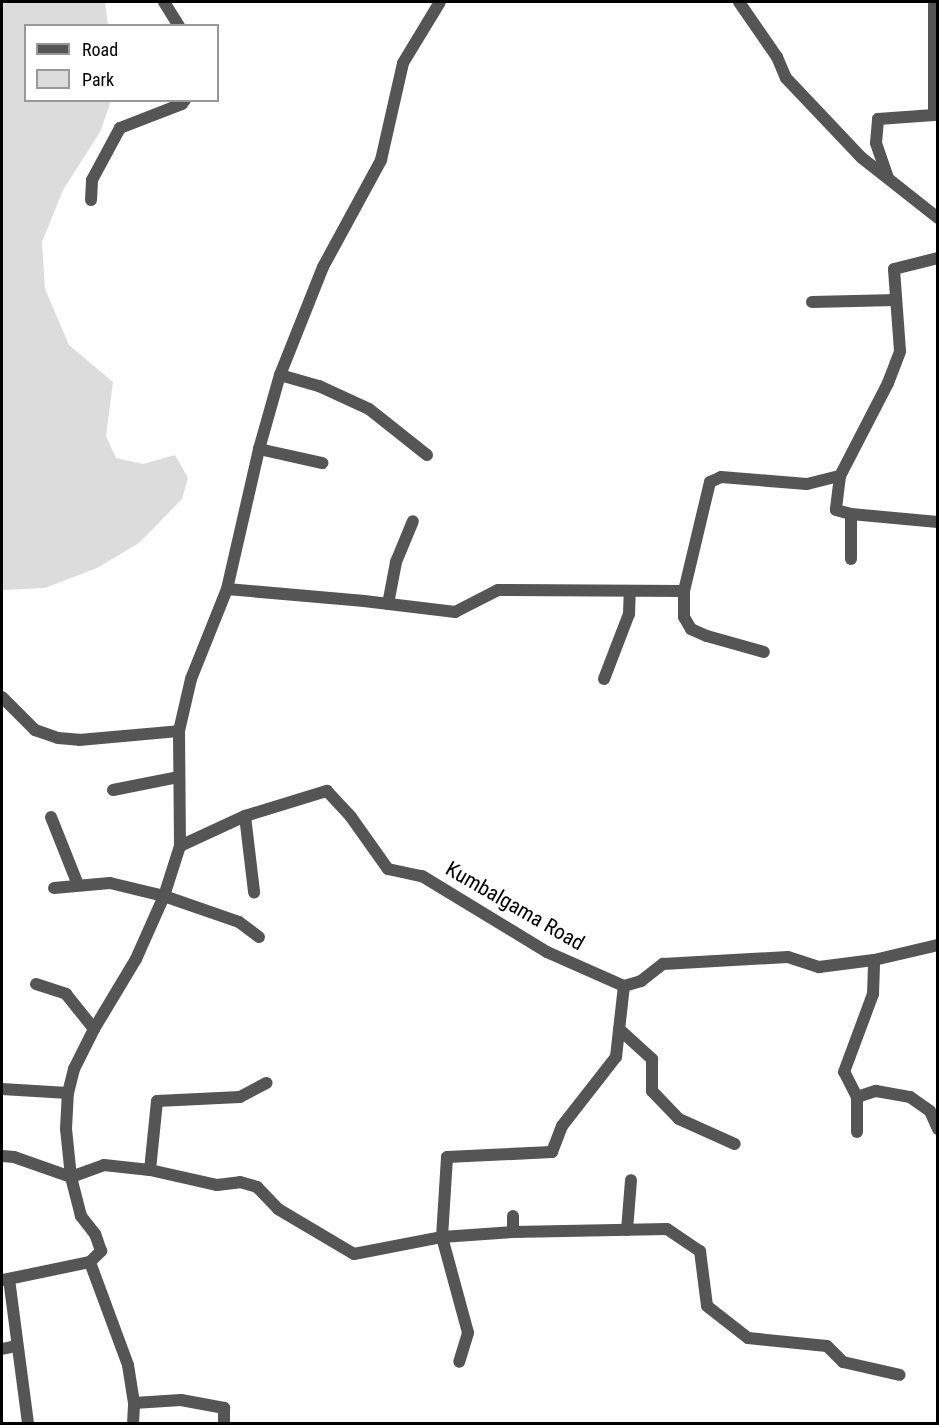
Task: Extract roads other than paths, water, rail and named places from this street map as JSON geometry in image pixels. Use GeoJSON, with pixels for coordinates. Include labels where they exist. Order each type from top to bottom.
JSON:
{"type":"FeatureCollection","features":[{"type":"Feature","properties":{"kind":"street"},"geometry":{"type":"LineString","coordinates":[[164,2],[178,24]]}},
{"type":"Feature","properties":{"kind":"street"},"geometry":{"type":"LineString","coordinates":[[28,1424],[5,1279],[90,1262],[101,1251],[95,1234],[81,1216],[71,1177],[66,1129],[68,1094],[74,1069],[94,1029],[136,959],[164,896],[180,846],[179,731],[191,679],[226,589],[259,449],[280,375],[323,267],[381,160],[403,63],[440,2]]}},
{"type":"Feature","properties":{"kind":"street"},"geometry":{"type":"LineString","coordinates":[[739,2],[777,57],[786,78],[862,158],[938,218]]}},
{"type":"Feature","properties":{"kind":"street"},"geometry":{"type":"LineString","coordinates":[[888,179],[876,143],[878,119],[934,115],[934,4]]}},
{"type":"Feature","properties":{"kind":"street"},"geometry":{"type":"LineString","coordinates":[[91,200],[92,180],[120,128],[184,102]]}},
{"type":"Feature","properties":{"kind":"street"},"geometry":{"type":"LineString","coordinates":[[938,258],[894,269],[900,351],[888,383],[840,476],[836,510],[851,514],[938,522]]}},
{"type":"Feature","properties":{"kind":"street"},"geometry":{"type":"LineString","coordinates":[[812,302],[896,300]]}},
{"type":"Feature","properties":{"kind":"street"},"geometry":{"type":"LineString","coordinates":[[280,375],[319,386],[369,409],[427,455]]}},
{"type":"Feature","properties":{"kind":"street"},"geometry":{"type":"LineString","coordinates":[[259,449],[322,464]]}},
{"type":"Feature","properties":{"kind":"street"},"geometry":{"type":"LineString","coordinates":[[764,652],[707,636],[691,629],[684,617],[684,591],[710,482],[721,477],[807,484],[840,476]]}},
{"type":"Feature","properties":{"kind":"street"},"geometry":{"type":"LineString","coordinates":[[851,514],[851,559]]}},
{"type":"Feature","properties":{"kind":"street"},"geometry":{"type":"LineString","coordinates":[[388,604],[396,562],[413,521]]}},
{"type":"Feature","properties":{"kind":"street"},"geometry":{"type":"LineString","coordinates":[[226,589],[455,612],[498,590],[684,591]]}},
{"type":"Feature","properties":{"kind":"street"},"geometry":{"type":"LineString","coordinates":[[604,679],[629,614],[630,591]]}},
{"type":"Feature","properties":{"kind":"street"},"geometry":{"type":"LineString","coordinates":[[2,698],[35,730],[58,738],[79,740],[179,731]]}},
{"type":"Feature","properties":{"kind":"street"},"geometry":{"type":"LineString","coordinates":[[113,790],[178,777]]}},
{"type":"Feature","properties":{"kind":"street","name":"Kumbalgama Road"},"geometry":{"type":"LineString","coordinates":[[180,846],[245,816],[327,791],[351,817],[388,869],[422,876],[547,952],[624,986]]}},
{"type":"Feature","properties":{"kind":"street"},"geometry":{"type":"LineString","coordinates":[[245,816],[254,892]]}},
{"type":"Feature","properties":{"kind":"street"},"geometry":{"type":"LineString","coordinates":[[51,817],[78,885]]}},
{"type":"Feature","properties":{"kind":"street"},"geometry":{"type":"LineString","coordinates":[[54,888],[110,883],[164,896],[239,922],[259,937]]}},
{"type":"Feature","properties":{"kind":"street"},"geometry":{"type":"LineString","coordinates":[[459,1362],[468,1333],[441,1237],[447,1157],[552,1152],[562,1126],[616,1057],[624,986],[641,981],[663,964],[788,957],[819,967],[874,960],[938,945]]}},
{"type":"Feature","properties":{"kind":"street"},"geometry":{"type":"LineString","coordinates":[[857,1132],[857,1097],[844,1072],[873,994],[874,960]]}},
{"type":"Feature","properties":{"kind":"street"},"geometry":{"type":"LineString","coordinates":[[36,984],[66,994],[94,1029]]}},
{"type":"Feature","properties":{"kind":"street"},"geometry":{"type":"LineString","coordinates":[[620,1029],[651,1059],[652,1091],[678,1119],[735,1144]]}},
{"type":"Feature","properties":{"kind":"street"},"geometry":{"type":"LineString","coordinates":[[150,1170],[157,1101],[240,1097],[267,1083]]}},
{"type":"Feature","properties":{"kind":"street"},"geometry":{"type":"LineString","coordinates":[[2,1089],[68,1094]]}},
{"type":"Feature","properties":{"kind":"street"},"geometry":{"type":"LineString","coordinates":[[857,1097],[876,1091],[910,1097],[930,1111],[938,1129]]}},
{"type":"Feature","properties":{"kind":"street"},"geometry":{"type":"LineString","coordinates":[[2,1156],[14,1157],[71,1177],[104,1165],[150,1170],[217,1185],[240,1182],[258,1187],[278,1209],[354,1254],[441,1237],[513,1232],[668,1229],[700,1251],[707,1306],[748,1338],[826,1346],[843,1362],[900,1375]]}},
{"type":"Feature","properties":{"kind":"street"},"geometry":{"type":"LineString","coordinates":[[627,1230],[631,1180]]}},
{"type":"Feature","properties":{"kind":"street"},"geometry":{"type":"LineString","coordinates":[[513,1216],[513,1232]]}},
{"type":"Feature","properties":{"kind":"street"},"geometry":{"type":"LineString","coordinates":[[90,1262],[128,1365],[134,1402],[134,1424]]}},
{"type":"Feature","properties":{"kind":"street"},"geometry":{"type":"LineString","coordinates":[[2,1348],[16,1346]]}},
{"type":"Feature","properties":{"kind":"street"},"geometry":{"type":"LineString","coordinates":[[134,1402],[182,1400],[224,1408],[224,1424]]}}]}
